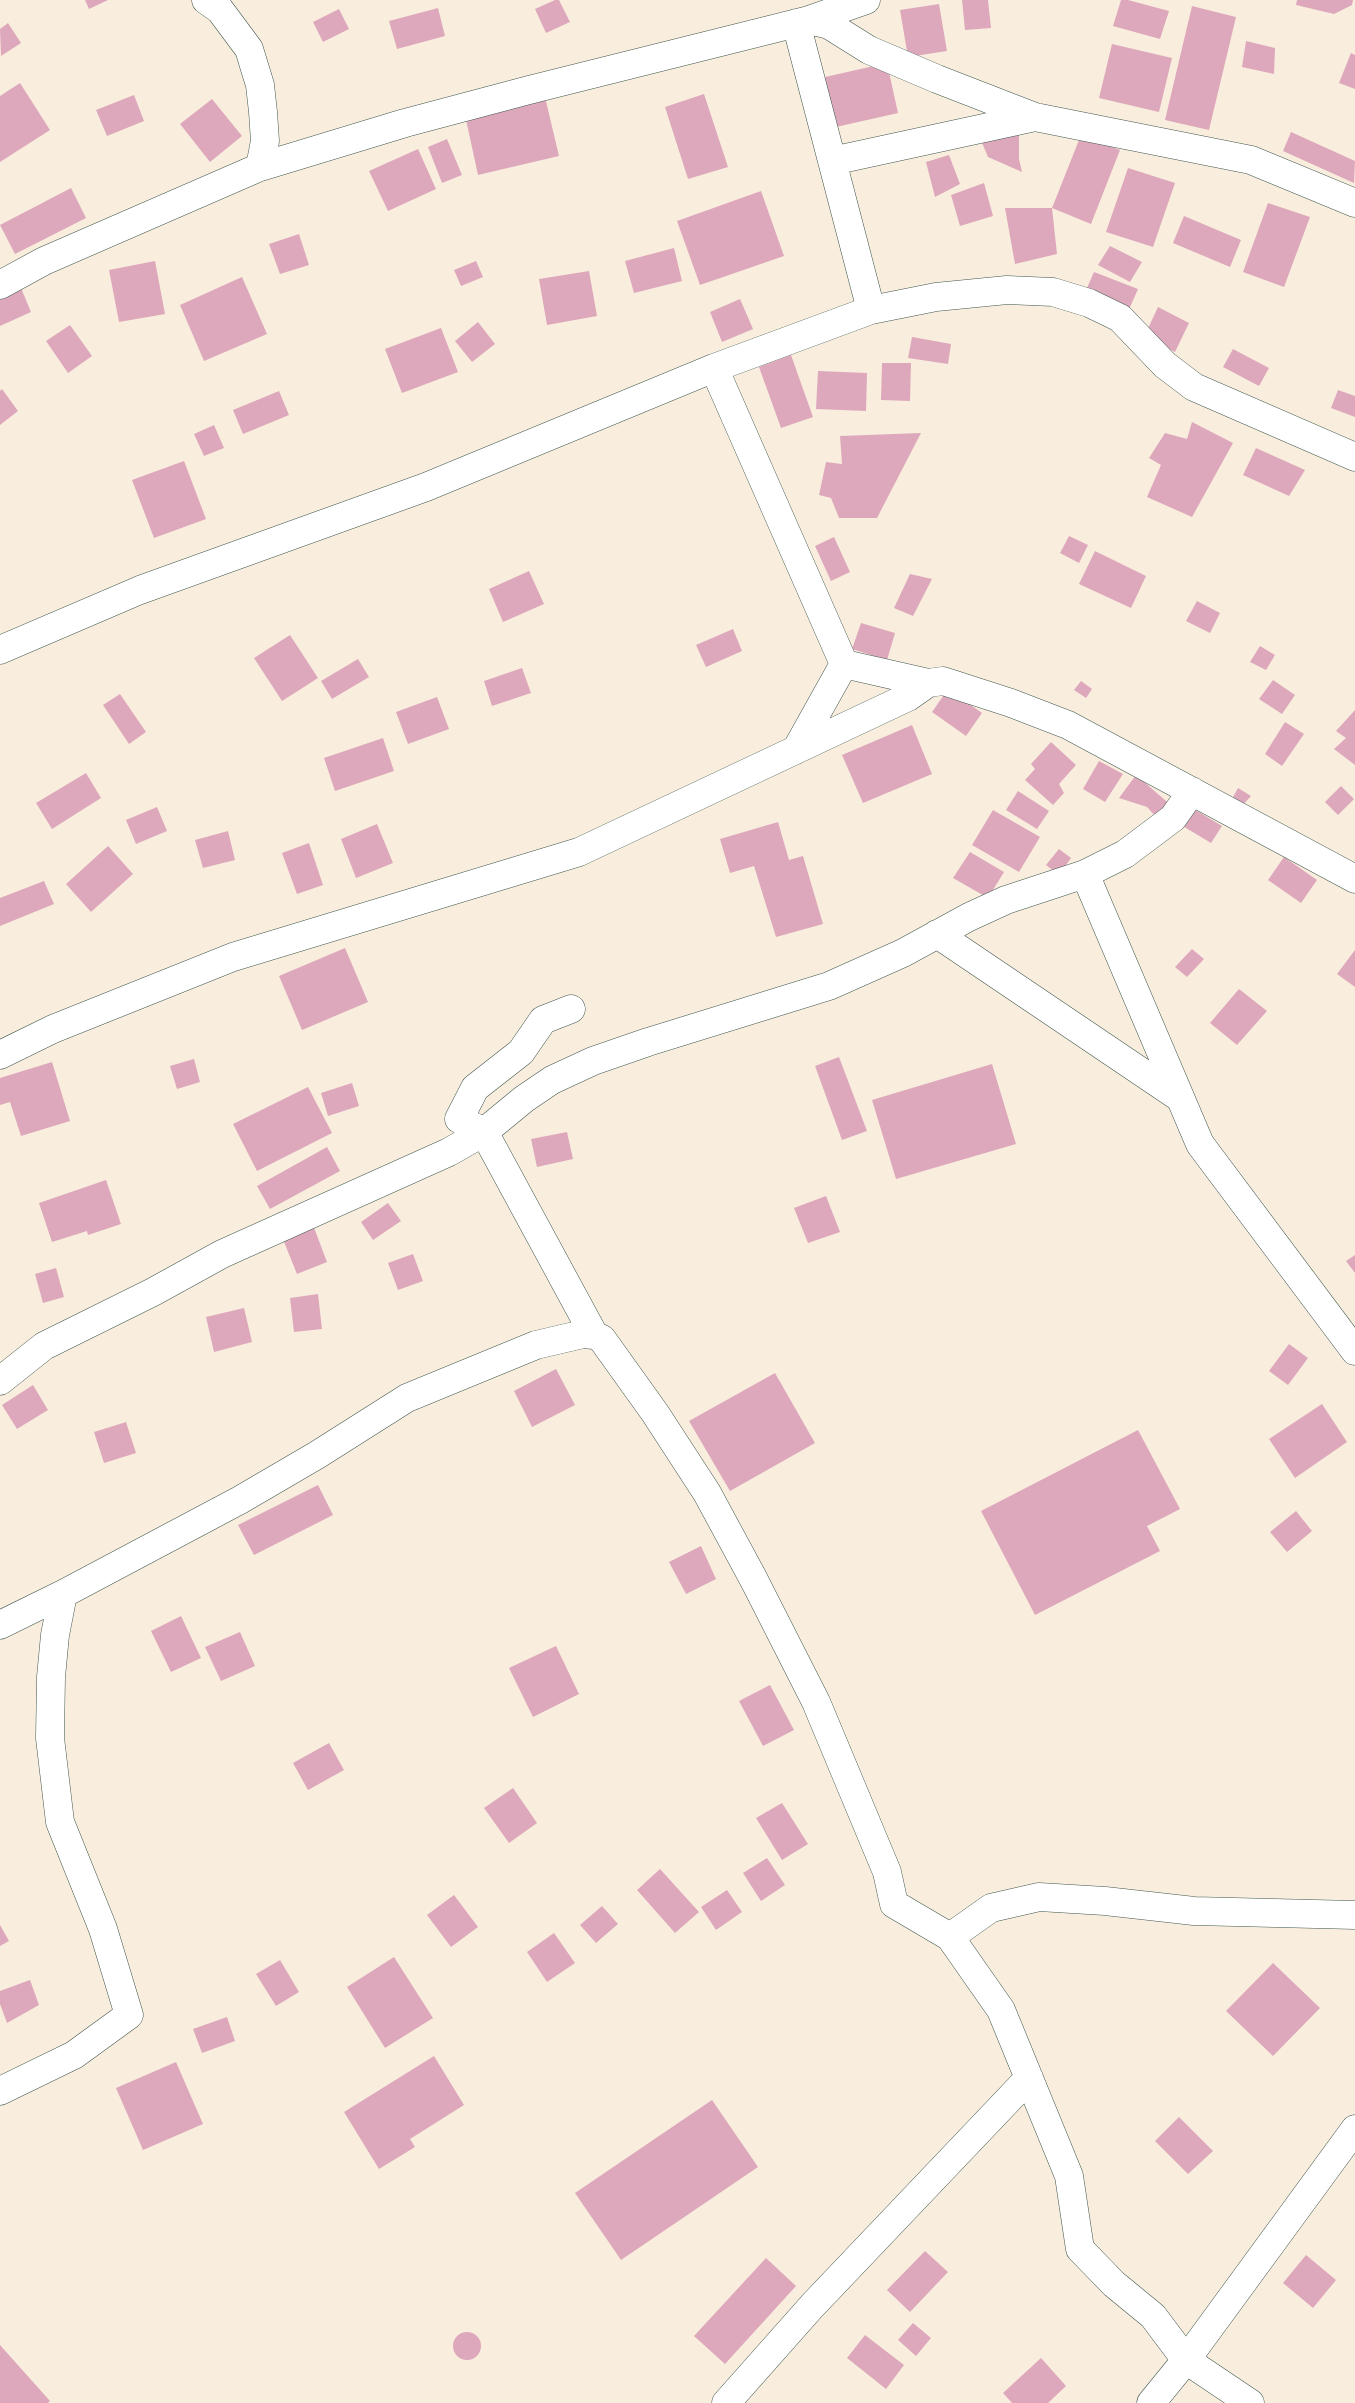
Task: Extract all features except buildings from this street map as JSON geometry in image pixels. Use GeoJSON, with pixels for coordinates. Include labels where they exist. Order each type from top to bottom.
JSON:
{"type":"FeatureCollection","features":[{"type":"Feature","properties":{"kind":"street"},"geometry":{"type":"LineString","coordinates":[[206,0],[220,10],[249,49],[260,85],[263,112],[264,141],[260,167]]}},
{"type":"Feature","properties":{"kind":"street"},"geometry":{"type":"LineString","coordinates":[[0,285],[44,261],[260,167],[405,123],[802,22],[866,0]]}},
{"type":"Feature","properties":{"kind":"street"},"geometry":{"type":"LineString","coordinates":[[802,22],[829,25],[870,50],[937,79],[1035,117],[1251,160],[1355,203]]}},
{"type":"Feature","properties":{"kind":"street"},"geometry":{"type":"LineString","coordinates":[[802,22],[832,161],[871,310]]}},
{"type":"Feature","properties":{"kind":"street"},"geometry":{"type":"LineString","coordinates":[[832,161],[1035,117]]}},
{"type":"Feature","properties":{"kind":"street"},"geometry":{"type":"LineString","coordinates":[[0,650],[140,590],[426,488],[714,368],[871,310],[936,296],[1007,290],[1053,292],[1088,303],[1120,318],[1165,364],[1194,387],[1355,457]]}},
{"type":"Feature","properties":{"kind":"street"},"geometry":{"type":"LineString","coordinates":[[714,368],[844,664]]}},
{"type":"Feature","properties":{"kind":"street"},"geometry":{"type":"LineString","coordinates":[[844,664],[928,683],[943,681],[1011,703],[1068,725],[1355,879]]}},
{"type":"Feature","properties":{"kind":"street"},"geometry":{"type":"LineString","coordinates":[[796,750],[844,664]]}},
{"type":"Feature","properties":{"kind":"street"},"geometry":{"type":"LineString","coordinates":[[0,1055],[53,1029],[233,957],[580,852],[908,697],[928,683]]}},
{"type":"Feature","properties":{"kind":"street"},"geometry":{"type":"LineString","coordinates":[[0,1381],[44,1346],[153,1292],[222,1254],[448,1152],[484,1132],[524,1099],[552,1080],[593,1061],[732,1014],[829,986],[903,952],[1006,900],[1085,874],[1125,854],[1173,818],[1192,791]]}},
{"type":"Feature","properties":{"kind":"street"},"geometry":{"type":"LineString","coordinates":[[1085,874],[1200,1144],[1355,1351]]}},
{"type":"Feature","properties":{"kind":"street"},"geometry":{"type":"LineString","coordinates":[[937,934],[1180,1098]]}},
{"type":"Feature","properties":{"kind":"street"},"geometry":{"type":"LineString","coordinates":[[571,1009],[542,1020],[521,1052],[475,1088],[459,1119],[484,1132],[594,1334],[602,1339],[707,1493],[816,1702],[887,1872],[894,1904],[950,1937],[1002,2010],[1068,2176],[1080,2249],[1114,2284],[1153,2316],[1186,2360],[1250,2403]]}},
{"type":"Feature","properties":{"kind":"street"},"geometry":{"type":"LineString","coordinates":[[0,1625],[240,1500],[317,1455],[407,1398],[536,1345],[572,1335],[594,1334]]}},
{"type":"Feature","properties":{"kind":"street"},"geometry":{"type":"LineString","coordinates":[[0,2091],[74,2055],[129,2015],[102,1929],[60,1822],[50,1738],[52,1669],[62,1594]]}},
{"type":"Feature","properties":{"kind":"street"},"geometry":{"type":"LineString","coordinates":[[950,1937],[991,1908],[1039,1897],[1105,1901],[1194,1911],[1355,1915]]}},
{"type":"Feature","properties":{"kind":"street"},"geometry":{"type":"LineString","coordinates":[[726,2403],[812,2306],[1029,2078]]}},
{"type":"Feature","properties":{"kind":"street"},"geometry":{"type":"LineString","coordinates":[[1151,2403],[1186,2360],[1355,2129]]}}]}
